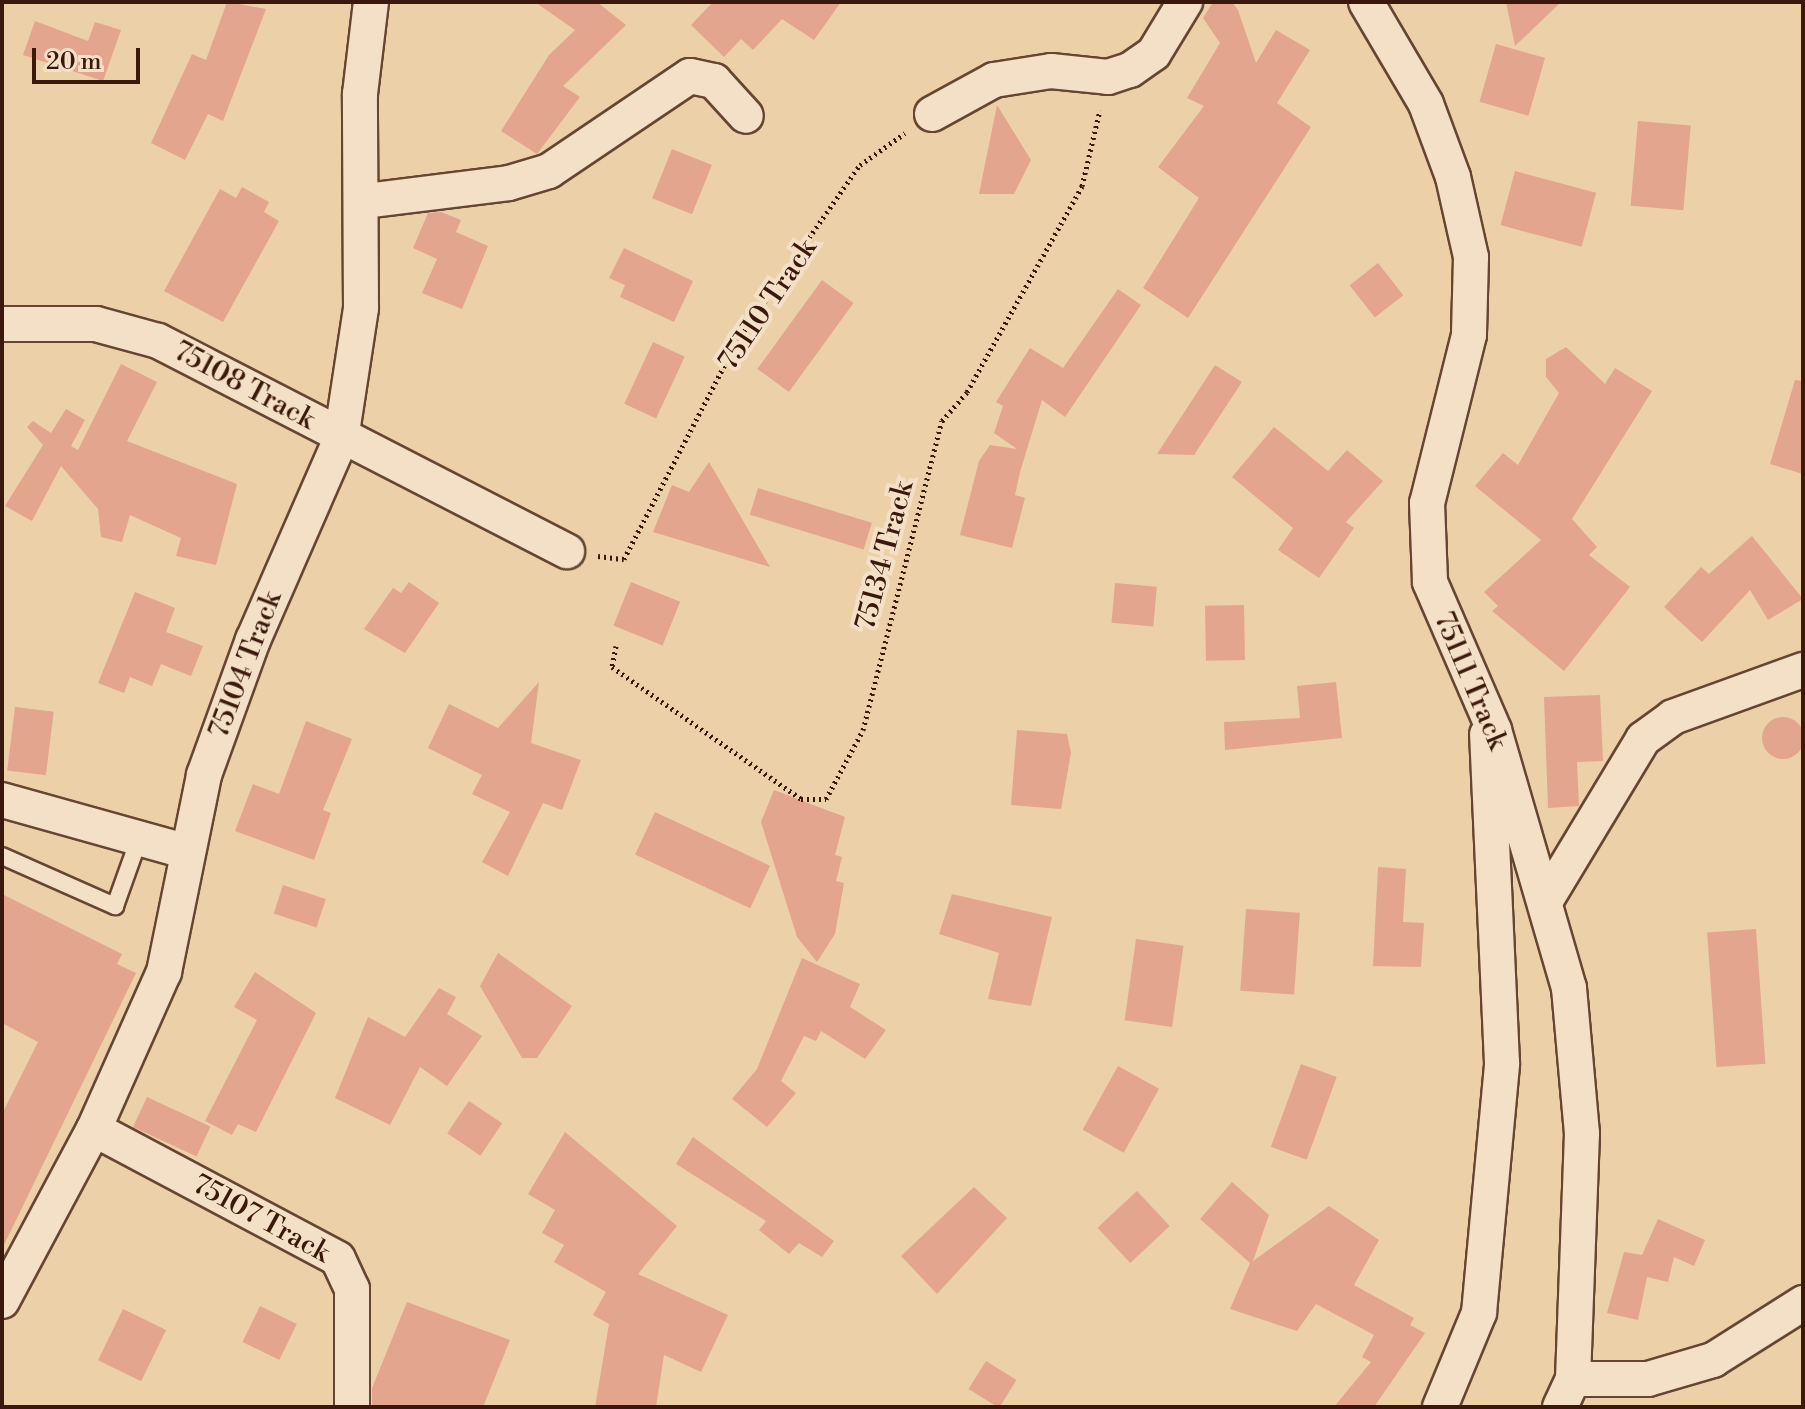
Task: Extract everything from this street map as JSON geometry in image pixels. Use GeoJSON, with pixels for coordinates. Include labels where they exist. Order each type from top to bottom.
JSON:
{"type":"FeatureCollection","features":[{"type":"Feature","properties":{"kind":"street","name":"75104 Track"},"geometry":{"type":"LineString","coordinates":[[2,1301],[94,1129],[164,972],[185,851],[253,640],[341,439],[354,374],[365,201],[360,94],[371,2]]}},
{"type":"Feature","properties":{"kind":"street"},"geometry":{"type":"LineString","coordinates":[[932,114],[994,80],[1051,71],[1108,77],[1154,53],[1185,2]]}},
{"type":"Feature","properties":{"kind":"street","name":"75111 Track"},"geometry":{"type":"LineString","coordinates":[[1366,2],[1390,33],[1426,104],[1453,177],[1471,257],[1469,335],[1427,503],[1430,582],[1494,730],[1546,900],[1569,988],[1580,1078],[1566,1393]]}},
{"type":"Feature","properties":{"kind":"street"},"geometry":{"type":"LineString","coordinates":[[365,201],[509,183],[549,171],[690,76],[714,81],[746,116]]}},
{"type":"Feature","properties":{"kind":"street","name":"75108 Track"},"geometry":{"type":"LineString","coordinates":[[2,324],[96,324],[158,341],[341,439]]}},
{"type":"Feature","properties":{"kind":"street"},"geometry":{"type":"LineString","coordinates":[[341,439],[567,551]]}},
{"type":"Feature","properties":{"kind":"street"},"geometry":{"type":"LineString","coordinates":[[1546,900],[1643,739],[1673,717],[1803,670]]}},
{"type":"Feature","properties":{"kind":"street"},"geometry":{"type":"LineString","coordinates":[[1440,1407],[1479,1313],[1502,1063],[1483,743],[1494,730]]}},
{"type":"Feature","properties":{"kind":"street"},"geometry":{"type":"LineString","coordinates":[[2,800],[185,851]]}},
{"type":"Feature","properties":{"kind":"street","name":"75107 Track"},"geometry":{"type":"LineString","coordinates":[[94,1129],[338,1259],[352,1289],[352,1407]]}},
{"type":"Feature","properties":{"kind":"street"},"geometry":{"type":"LineString","coordinates":[[1566,1393],[1648,1379],[1713,1360],[1803,1303]]}},
{"type":"Feature","properties":{"kind":"lane"},"geometry":{"type":"LineString","coordinates":[[2,856],[115,906],[139,839]]}},
{"type":"Feature","properties":{"kind":"path","name":"75134 Track"},"geometry":{"type":"LineString","coordinates":[[616,646],[612,667],[801,799],[826,799],[863,730],[942,421],[967,392],[1082,186],[1108,77]]}},
{"type":"Feature","properties":{"kind":"path","name":"75110 Track"},"geometry":{"type":"LineString","coordinates":[[567,551],[624,559],[737,341],[860,165],[932,114]]}},
{"type":"Feature","properties":{"kind":"building"},"geometry":{"type":"Polygon","coordinates":[[[227,2],[266,9],[223,121],[208,114],[185,160],[151,143],[192,54],[206,60],[227,2]]]}},
{"type":"Feature","properties":{"kind":"building"},"geometry":{"type":"Polygon","coordinates":[[[535,2],[597,2],[626,25],[563,86],[580,97],[537,154],[501,131],[549,55],[575,30],[535,2]]]}},
{"type":"Feature","properties":{"kind":"building"},"geometry":{"type":"Polygon","coordinates":[[[713,2],[841,2],[814,40],[782,19],[753,50],[741,39],[724,57],[691,25],[713,2]]]}},
{"type":"Feature","properties":{"kind":"building"},"geometry":{"type":"Polygon","coordinates":[[[1213,2],[1232,2],[1238,10],[1256,63],[1276,30],[1310,50],[1277,103],[1311,127],[1188,318],[1143,288],[1199,198],[1158,167],[1204,106],[1187,98],[1220,43],[1203,18],[1213,2]]]}},
{"type":"Feature","properties":{"kind":"building"},"geometry":{"type":"Polygon","coordinates":[[[1506,2],[1561,2],[1515,46],[1506,2]]]}},
{"type":"Feature","properties":{"kind":"building"},"geometry":{"type":"Polygon","coordinates":[[[35,21],[88,41],[95,22],[121,30],[103,81],[23,55],[35,21]]]}},
{"type":"Feature","properties":{"kind":"building"},"geometry":{"type":"Polygon","coordinates":[[[1496,44],[1545,58],[1528,116],[1479,102],[1496,44]]]}},
{"type":"Feature","properties":{"kind":"building"},"geometry":{"type":"Polygon","coordinates":[[[997,105],[1031,160],[1014,194],[979,194],[997,105]]]}},
{"type":"Feature","properties":{"kind":"building"},"geometry":{"type":"Polygon","coordinates":[[[1638,121],[1691,126],[1683,210],[1631,206],[1638,121]]]}},
{"type":"Feature","properties":{"kind":"building"},"geometry":{"type":"Polygon","coordinates":[[[672,149],[712,165],[692,214],[652,198],[672,149]]]}},
{"type":"Feature","properties":{"kind":"building"},"geometry":{"type":"Polygon","coordinates":[[[1515,171],[1596,193],[1582,247],[1501,225],[1515,171]]]}},
{"type":"Feature","properties":{"kind":"building"},"geometry":{"type":"Polygon","coordinates":[[[242,187],[269,202],[264,212],[279,221],[223,322],[164,291],[220,189],[236,198],[242,187]]]}},
{"type":"Feature","properties":{"kind":"building"},"geometry":{"type":"Polygon","coordinates":[[[441,212],[461,220],[456,232],[488,246],[462,309],[422,293],[437,259],[413,248],[428,213],[441,212]]]}},
{"type":"Feature","properties":{"kind":"building"},"geometry":{"type":"Polygon","coordinates":[[[624,248],[693,281],[674,322],[620,297],[625,285],[609,278],[624,248]]]}},
{"type":"Feature","properties":{"kind":"building"},"geometry":{"type":"Polygon","coordinates":[[[1378,263],[1403,295],[1375,317],[1350,285],[1378,263]]]}},
{"type":"Feature","properties":{"kind":"building"},"geometry":{"type":"Polygon","coordinates":[[[822,280],[854,303],[789,392],[757,369],[822,280]]]}},
{"type":"Feature","properties":{"kind":"building"},"geometry":{"type":"Polygon","coordinates":[[[1118,289],[1141,305],[1065,417],[1042,400],[1015,495],[1025,498],[1012,548],[960,535],[979,461],[990,445],[1017,449],[994,433],[1003,406],[996,402],[1030,348],[1063,368],[1118,289]]]}},
{"type":"Feature","properties":{"kind":"building"},"geometry":{"type":"Polygon","coordinates":[[[653,342],[685,357],[656,418],[624,404],[653,342]]]}},
{"type":"Feature","properties":{"kind":"building"},"geometry":{"type":"Polygon","coordinates":[[[1566,347],[1605,384],[1615,368],[1652,391],[1572,519],[1597,547],[1589,555],[1630,587],[1564,671],[1492,611],[1498,606],[1484,592],[1541,540],[1475,486],[1503,453],[1518,465],[1559,393],[1546,377],[1546,359],[1566,347]]]}},
{"type":"Feature","properties":{"kind":"building"},"geometry":{"type":"Polygon","coordinates":[[[121,364],[157,382],[127,441],[237,484],[216,565],[176,556],[181,538],[130,515],[122,542],[101,537],[98,509],[61,466],[32,521],[5,506],[43,445],[27,427],[33,421],[51,433],[66,409],[85,420],[71,446],[78,450],[121,364]]]}},
{"type":"Feature","properties":{"kind":"building"},"geometry":{"type":"Polygon","coordinates":[[[1215,365],[1242,382],[1194,455],[1157,454],[1215,365]]]}},
{"type":"Feature","properties":{"kind":"building"},"geometry":{"type":"Polygon","coordinates":[[[1795,380],[1803,381],[1803,474],[1770,464],[1795,380]]]}},
{"type":"Feature","properties":{"kind":"building"},"geometry":{"type":"Polygon","coordinates":[[[1274,427],[1328,471],[1347,450],[1383,481],[1346,522],[1354,528],[1319,578],[1278,550],[1293,528],[1232,477],[1274,427]]]}},
{"type":"Feature","properties":{"kind":"building"},"geometry":{"type":"Polygon","coordinates":[[[709,462],[770,567],[653,532],[672,485],[689,492],[709,462]]]}},
{"type":"Feature","properties":{"kind":"building"},"geometry":{"type":"Polygon","coordinates":[[[758,488],[872,523],[864,550],[750,515],[758,488]]]}},
{"type":"Feature","properties":{"kind":"building"},"geometry":{"type":"Polygon","coordinates":[[[1752,536],[1803,599],[1768,620],[1750,590],[1702,642],[1664,607],[1701,567],[1709,574],[1752,536]]]}},
{"type":"Feature","properties":{"kind":"building"},"geometry":{"type":"Polygon","coordinates":[[[409,582],[439,603],[405,653],[364,629],[393,588],[401,593],[409,582]]]}},
{"type":"Feature","properties":{"kind":"building"},"geometry":{"type":"Polygon","coordinates":[[[631,582],[680,602],[663,645],[613,626],[631,582]]]}},
{"type":"Feature","properties":{"kind":"building"},"geometry":{"type":"Polygon","coordinates":[[[1115,583],[1157,587],[1153,627],[1112,623],[1115,583]]]}},
{"type":"Feature","properties":{"kind":"building"},"geometry":{"type":"Polygon","coordinates":[[[135,592],[175,608],[166,632],[203,646],[191,676],[161,664],[152,686],[130,677],[124,693],[98,683],[135,592]]]}},
{"type":"Feature","properties":{"kind":"building"},"geometry":{"type":"Polygon","coordinates":[[[1244,605],[1245,660],[1206,661],[1205,606],[1244,605]]]}},
{"type":"Feature","properties":{"kind":"building"},"geometry":{"type":"Polygon","coordinates":[[[539,682],[531,743],[581,760],[562,810],[543,803],[508,876],[482,862],[510,812],[472,794],[482,775],[428,748],[449,704],[498,728],[539,682]]]}},
{"type":"Feature","properties":{"kind":"building"},"geometry":{"type":"Polygon","coordinates":[[[1336,682],[1342,738],[1225,750],[1224,722],[1300,718],[1297,686],[1336,682]]]}},
{"type":"Feature","properties":{"kind":"building"},"geometry":{"type":"Polygon","coordinates":[[[1600,695],[1603,761],[1577,762],[1579,806],[1548,808],[1544,697],[1600,695]]]}},
{"type":"Feature","properties":{"kind":"building"},"geometry":{"type":"Polygon","coordinates":[[[15,707],[54,712],[46,775],[7,771],[15,707]]]}},
{"type":"Feature","properties":{"kind":"building"},"geometry":{"type":"Polygon","coordinates":[[[1783,717],[1798,723],[1804,738],[1798,753],[1783,759],[1768,753],[1762,738],[1768,723],[1783,717]]]}},
{"type":"Feature","properties":{"kind":"building"},"geometry":{"type":"Polygon","coordinates":[[[306,721],[352,739],[323,810],[331,813],[314,860],[235,831],[253,784],[279,794],[306,721]]]}},
{"type":"Feature","properties":{"kind":"building"},"geometry":{"type":"Polygon","coordinates":[[[1017,730],[1067,734],[1071,753],[1061,809],[1011,805],[1017,730]]]}},
{"type":"Feature","properties":{"kind":"building"},"geometry":{"type":"Polygon","coordinates":[[[774,790],[845,817],[835,855],[842,857],[836,881],[844,883],[835,934],[817,962],[797,937],[761,822],[774,790]]]}},
{"type":"Feature","properties":{"kind":"building"},"geometry":{"type":"Polygon","coordinates":[[[655,812],[770,866],[750,908],[635,855],[655,812]]]}},
{"type":"Feature","properties":{"kind":"building"},"geometry":{"type":"Polygon","coordinates":[[[1378,867],[1406,869],[1403,922],[1424,923],[1421,967],[1373,966],[1378,867]]]}},
{"type":"Feature","properties":{"kind":"building"},"geometry":{"type":"Polygon","coordinates":[[[283,885],[326,899],[317,927],[274,914],[283,885]]]}},
{"type":"Feature","properties":{"kind":"building"},"geometry":{"type":"Polygon","coordinates":[[[2,894],[122,954],[117,964],[136,973],[2,1249],[2,1114],[38,1042],[2,1023],[2,894]]]}},
{"type":"Feature","properties":{"kind":"building"},"geometry":{"type":"Polygon","coordinates":[[[952,894],[1052,917],[1031,1006],[988,999],[999,953],[939,934],[952,894]]]}},
{"type":"Feature","properties":{"kind":"building"},"geometry":{"type":"Polygon","coordinates":[[[1246,909],[1300,913],[1294,995],[1240,991],[1246,909]]]}},
{"type":"Feature","properties":{"kind":"building"},"geometry":{"type":"Polygon","coordinates":[[[1756,929],[1765,1064],[1717,1067],[1707,932],[1756,929]]]}},
{"type":"Feature","properties":{"kind":"building"},"geometry":{"type":"Polygon","coordinates":[[[1136,939],[1184,946],[1172,1027],[1125,1020],[1136,939]]]}},
{"type":"Feature","properties":{"kind":"building"},"geometry":{"type":"Polygon","coordinates":[[[498,953],[572,1006],[537,1058],[522,1058],[480,986],[498,953]]]}},
{"type":"Feature","properties":{"kind":"building"},"geometry":{"type":"Polygon","coordinates":[[[802,958],[860,984],[850,1007],[886,1030],[865,1059],[821,1031],[816,1041],[804,1036],[781,1081],[796,1093],[767,1127],[732,1099],[757,1069],[802,958]]]}},
{"type":"Feature","properties":{"kind":"building"},"geometry":{"type":"Polygon","coordinates":[[[255,972],[316,1013],[256,1132],[238,1124],[232,1135],[205,1121],[257,1020],[234,1007],[255,972]]]}},
{"type":"Feature","properties":{"kind":"building"},"geometry":{"type":"Polygon","coordinates":[[[439,988],[456,997],[447,1014],[482,1036],[447,1086],[420,1067],[390,1125],[335,1098],[368,1017],[405,1037],[439,988]]]}},
{"type":"Feature","properties":{"kind":"building"},"geometry":{"type":"Polygon","coordinates":[[[1301,1064],[1337,1077],[1307,1160],[1271,1147],[1301,1064]]]}},
{"type":"Feature","properties":{"kind":"building"},"geometry":{"type":"Polygon","coordinates":[[[1118,1066],[1159,1089],[1124,1153],[1083,1130],[1118,1066]]]}},
{"type":"Feature","properties":{"kind":"building"},"geometry":{"type":"Polygon","coordinates":[[[147,1097],[210,1127],[196,1156],[133,1127],[147,1097]]]}},
{"type":"Feature","properties":{"kind":"building"},"geometry":{"type":"Polygon","coordinates":[[[469,1101],[502,1123],[480,1156],[447,1133],[469,1101]]]}},
{"type":"Feature","properties":{"kind":"building"},"geometry":{"type":"Polygon","coordinates":[[[565,1132],[677,1226],[638,1274],[728,1315],[701,1372],[664,1355],[656,1407],[595,1407],[609,1324],[593,1315],[606,1292],[554,1262],[564,1245],[542,1233],[555,1210],[528,1194],[565,1132]]]}},
{"type":"Feature","properties":{"kind":"building"},"geometry":{"type":"Polygon","coordinates":[[[693,1137],[834,1241],[822,1257],[799,1243],[789,1254],[759,1230],[766,1221],[676,1164],[693,1137]]]}},
{"type":"Feature","properties":{"kind":"building"},"geometry":{"type":"Polygon","coordinates":[[[1232,1182],[1269,1215],[1253,1261],[1329,1206],[1379,1240],[1354,1285],[1414,1318],[1410,1325],[1425,1333],[1374,1407],[1334,1407],[1371,1362],[1362,1357],[1374,1335],[1316,1304],[1297,1331],[1230,1309],[1250,1263],[1200,1219],[1232,1182]]]}},
{"type":"Feature","properties":{"kind":"building"},"geometry":{"type":"Polygon","coordinates":[[[974,1187],[1007,1218],[937,1294],[901,1256],[974,1187]]]}},
{"type":"Feature","properties":{"kind":"building"},"geometry":{"type":"Polygon","coordinates":[[[1137,1191],[1170,1226],[1130,1263],[1098,1228],[1137,1191]]]}},
{"type":"Feature","properties":{"kind":"building"},"geometry":{"type":"Polygon","coordinates":[[[1658,1219],[1705,1240],[1694,1266],[1674,1257],[1668,1282],[1647,1277],[1638,1320],[1607,1313],[1624,1252],[1642,1255],[1658,1219]]]}},
{"type":"Feature","properties":{"kind":"building"},"geometry":{"type":"Polygon","coordinates":[[[407,1302],[510,1340],[483,1407],[372,1407],[372,1388],[407,1302]]]}},
{"type":"Feature","properties":{"kind":"building"},"geometry":{"type":"Polygon","coordinates":[[[260,1306],[297,1324],[279,1360],[242,1342],[260,1306]]]}},
{"type":"Feature","properties":{"kind":"building"},"geometry":{"type":"Polygon","coordinates":[[[123,1309],[166,1330],[141,1381],[98,1360],[123,1309]]]}},
{"type":"Feature","properties":{"kind":"building"},"geometry":{"type":"Polygon","coordinates":[[[986,1361],[1017,1380],[1000,1407],[969,1389],[986,1361]]]}}]}
